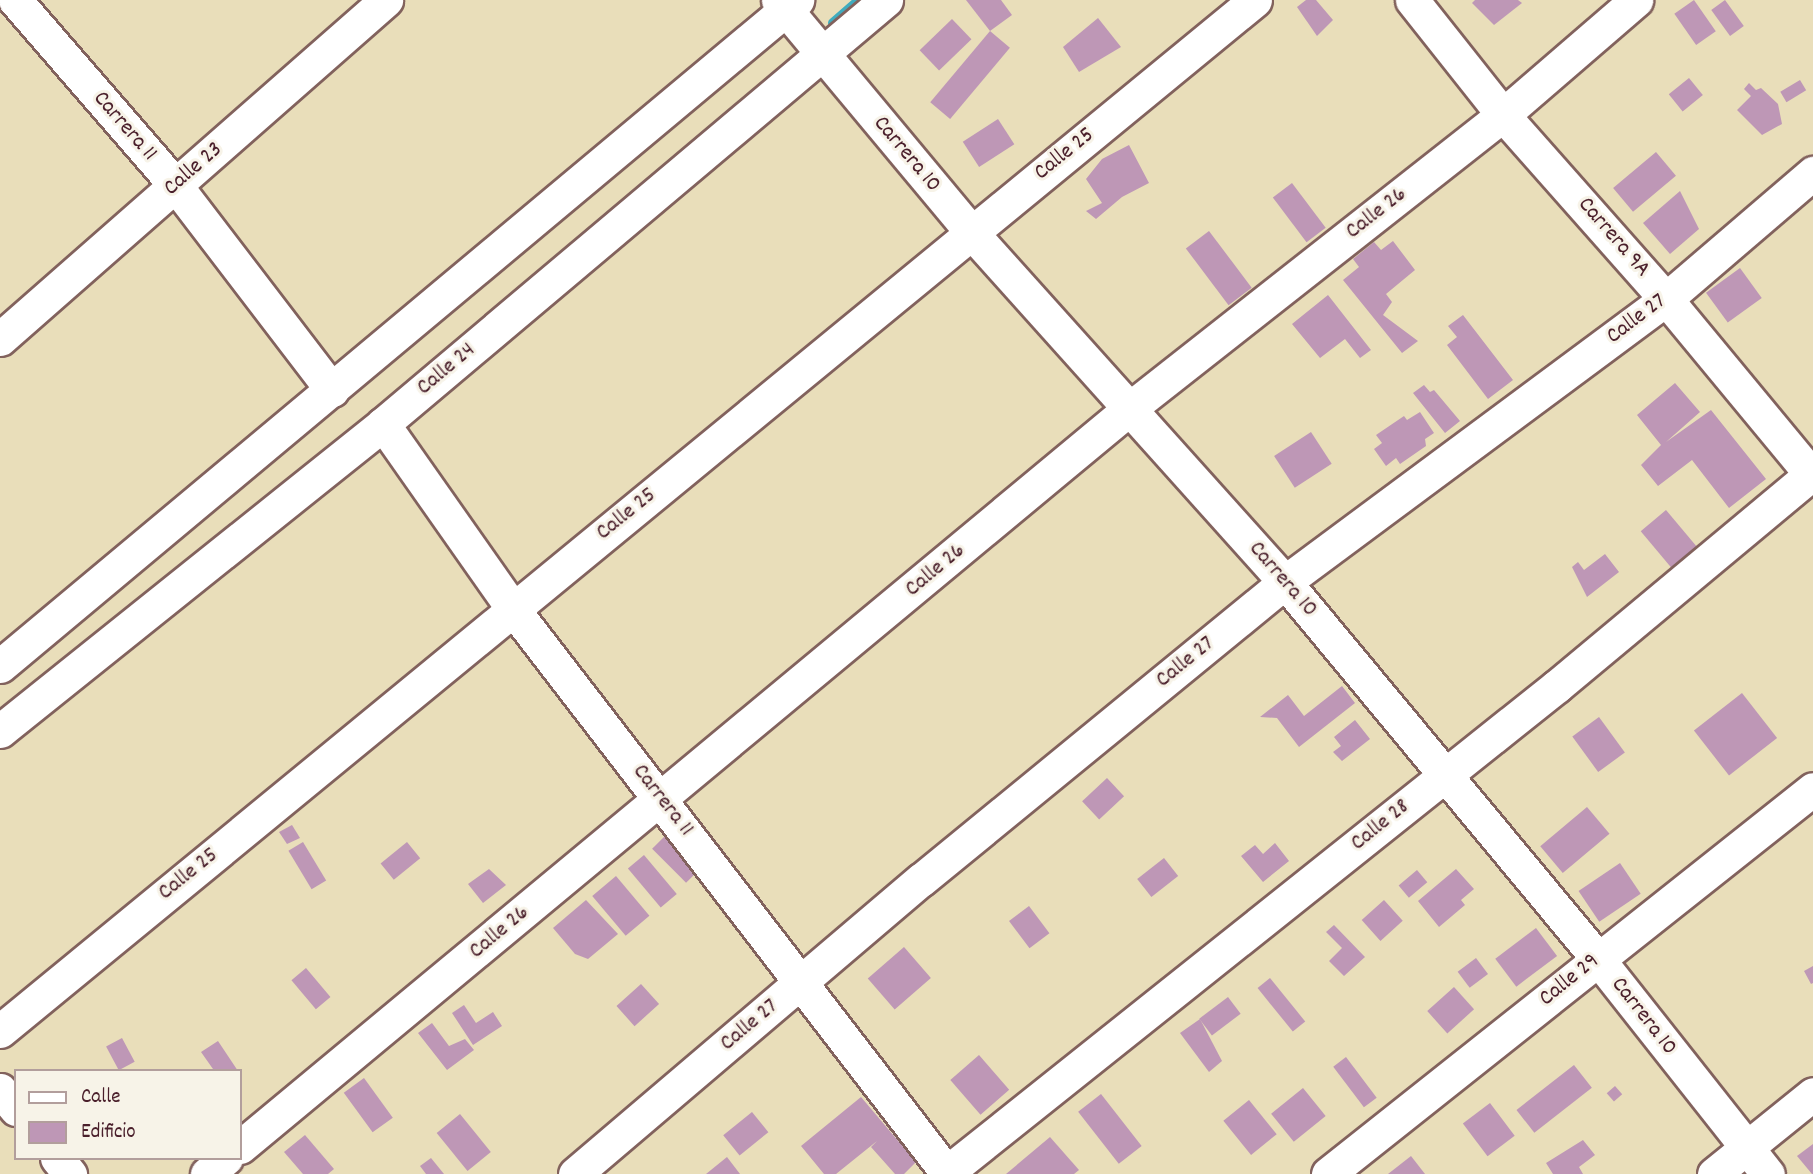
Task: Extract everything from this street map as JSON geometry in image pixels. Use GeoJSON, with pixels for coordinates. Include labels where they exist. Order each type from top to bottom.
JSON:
{"type":"FeatureCollection","features":[{"type":"Feature","properties":{"kind":"street","name":"Carrera 11"},"geometry":{"type":"LineString","coordinates":[[15,0],[176,186],[332,390]]}},
{"type":"Feature","properties":{"kind":"street","name":"Calle 23"},"geometry":{"type":"LineString","coordinates":[[0,339],[386,0]]}},
{"type":"Feature","properties":{"kind":"street","name":"Calle 24"},"geometry":{"type":"LineString","coordinates":[[0,730],[383,424],[819,51],[886,0]]}},
{"type":"Feature","properties":{"kind":"street","name":"Calle 25"},"geometry":{"type":"LineString","coordinates":[[0,1031],[1255,0]]}},
{"type":"Feature","properties":{"kind":"street","name":"Carrera 9A"},"geometry":{"type":"LineString","coordinates":[[1412,0],[1503,115],[1666,299],[1812,474]]}},
{"type":"Feature","properties":{"kind":"street","name":"Calle 26"},"geometry":{"type":"LineString","coordinates":[[242,1145],[1129,410],[1503,115],[1636,0]]}},
{"type":"Feature","properties":{"kind":"street","name":"Carrera 10"},"geometry":{"type":"LineString","coordinates":[[788,6],[819,51],[971,232],[1285,582],[1598,960],[1768,1174]]}},
{"type":"Feature","properties":{"kind":"street"},"geometry":{"type":"LineString","coordinates":[[0,666],[788,6]]}},
{"type":"Feature","properties":{"kind":"street","name":"Calle 27"},"geometry":{"type":"LineString","coordinates":[[575,1174],[801,982],[1285,582],[1666,299],[1813,173]]}},
{"type":"Feature","properties":{"kind":"street","name":"Carrera 11"},"geometry":{"type":"LineString","coordinates":[[383,424],[513,609],[662,799],[947,1174]]}},
{"type":"Feature","properties":{"kind":"street","name":"Calle 28"},"geometry":{"type":"LineString","coordinates":[[947,1174],[1558,686],[1812,474]]}},
{"type":"Feature","properties":{"kind":"street","name":"Calle 29"},"geometry":{"type":"LineString","coordinates":[[1328,1174],[1813,789]]}},
{"type":"Feature","properties":{"kind":"street"},"geometry":{"type":"LineString","coordinates":[[0,1090],[14,1107]]}},
{"type":"Feature","properties":{"kind":"street"},"geometry":{"type":"LineString","coordinates":[[1714,1174],[1813,1094]]}},
{"type":"Feature","properties":{"kind":"street"},"geometry":{"type":"LineString","coordinates":[[59,1160],[70,1174]]}},
{"type":"Feature","properties":{"kind":"street"},"geometry":{"type":"LineString","coordinates":[[207,1174],[224,1160]]}},
{"type":"Feature","properties":{"kind":"building"},"geometry":{"type":"Polygon","coordinates":[[[966,0],[1001,0],[1012,15],[990,31],[966,0]]]}},
{"type":"Feature","properties":{"kind":"building"},"geometry":{"type":"Polygon","coordinates":[[[1306,0],[1316,0],[1333,20],[1317,36],[1297,7],[1306,0]]]}},
{"type":"Feature","properties":{"kind":"building"},"geometry":{"type":"Polygon","coordinates":[[[1475,0],[1518,0],[1522,3],[1494,25],[1472,3],[1475,0]]]}},
{"type":"Feature","properties":{"kind":"building"},"geometry":{"type":"Polygon","coordinates":[[[1694,0],[1716,31],[1696,45],[1674,14],[1694,0]]]}},
{"type":"Feature","properties":{"kind":"building"},"geometry":{"type":"Polygon","coordinates":[[[1725,0],[1744,26],[1730,36],[1711,10],[1725,0]]]}},
{"type":"Feature","properties":{"kind":"building"},"geometry":{"type":"Polygon","coordinates":[[[1098,18],[1121,47],[1079,72],[1063,47],[1098,18]]]}},
{"type":"Feature","properties":{"kind":"building"},"geometry":{"type":"Polygon","coordinates":[[[952,19],[971,39],[939,70],[920,50],[952,19]]]}},
{"type":"Feature","properties":{"kind":"building"},"geometry":{"type":"Polygon","coordinates":[[[990,31],[1010,48],[950,119],[930,102],[990,31]]]}},
{"type":"Feature","properties":{"kind":"building"},"geometry":{"type":"Polygon","coordinates":[[[1689,78],[1703,95],[1683,111],[1669,94],[1689,78]]]}},
{"type":"Feature","properties":{"kind":"building"},"geometry":{"type":"Polygon","coordinates":[[[1800,80],[1806,90],[1786,102],[1780,92],[1800,80]]]}},
{"type":"Feature","properties":{"kind":"building"},"geometry":{"type":"Polygon","coordinates":[[[1749,83],[1756,90],[1761,88],[1778,104],[1782,124],[1762,135],[1737,110],[1751,96],[1744,89],[1749,83]]]}},
{"type":"Feature","properties":{"kind":"building"},"geometry":{"type":"Polygon","coordinates":[[[998,119],[1014,144],[979,167],[963,142],[998,119]]]}},
{"type":"Feature","properties":{"kind":"building"},"geometry":{"type":"Polygon","coordinates":[[[1129,145],[1149,183],[1122,197],[1096,219],[1086,211],[1102,203],[1086,179],[1102,159],[1129,145]]]}},
{"type":"Feature","properties":{"kind":"building"},"geometry":{"type":"Polygon","coordinates":[[[1656,152],[1676,176],[1633,212],[1613,188],[1656,152]]]}},
{"type":"Feature","properties":{"kind":"building"},"geometry":{"type":"Polygon","coordinates":[[[1292,183],[1326,228],[1307,242],[1273,197],[1292,183]]]}},
{"type":"Feature","properties":{"kind":"building"},"geometry":{"type":"Polygon","coordinates":[[[1680,191],[1699,229],[1670,254],[1643,223],[1680,191]]]}},
{"type":"Feature","properties":{"kind":"building"},"geometry":{"type":"Polygon","coordinates":[[[1209,231],[1252,288],[1229,305],[1186,248],[1209,231]]]}},
{"type":"Feature","properties":{"kind":"building"},"geometry":{"type":"Polygon","coordinates":[[[1393,241],[1415,270],[1386,294],[1392,302],[1383,315],[1418,341],[1402,353],[1343,280],[1359,267],[1353,259],[1374,242],[1381,250],[1393,241]]]}},
{"type":"Feature","properties":{"kind":"building"},"geometry":{"type":"Polygon","coordinates":[[[1740,268],[1762,298],[1728,323],[1706,293],[1740,268]]]}},
{"type":"Feature","properties":{"kind":"building"},"geometry":{"type":"Polygon","coordinates":[[[1328,295],[1371,350],[1360,358],[1345,339],[1320,358],[1292,324],[1328,295]]]}},
{"type":"Feature","properties":{"kind":"building"},"geometry":{"type":"Polygon","coordinates":[[[1463,315],[1513,380],[1488,399],[1447,345],[1457,337],[1448,326],[1463,315]]]}},
{"type":"Feature","properties":{"kind":"building"},"geometry":{"type":"Polygon","coordinates":[[[1675,383],[1700,412],[1666,442],[1711,410],[1766,479],[1729,508],[1692,460],[1658,486],[1641,465],[1661,445],[1637,415],[1675,383]]]}},
{"type":"Feature","properties":{"kind":"building"},"geometry":{"type":"Polygon","coordinates":[[[1424,385],[1430,392],[1434,390],[1460,421],[1445,433],[1413,393],[1424,385]]]}},
{"type":"Feature","properties":{"kind":"building"},"geometry":{"type":"Polygon","coordinates":[[[1420,412],[1434,433],[1425,439],[1426,446],[1400,464],[1396,458],[1386,466],[1374,449],[1382,443],[1376,435],[1404,416],[1407,420],[1420,412]]]}},
{"type":"Feature","properties":{"kind":"building"},"geometry":{"type":"Polygon","coordinates":[[[1311,432],[1332,464],[1295,488],[1274,456],[1311,432]]]}},
{"type":"Feature","properties":{"kind":"building"},"geometry":{"type":"Polygon","coordinates":[[[1666,510],[1697,547],[1672,568],[1641,531],[1666,510]]]}},
{"type":"Feature","properties":{"kind":"building"},"geometry":{"type":"Polygon","coordinates":[[[1605,554],[1619,572],[1587,597],[1572,567],[1578,562],[1584,570],[1605,554]]]}},
{"type":"Feature","properties":{"kind":"building"},"geometry":{"type":"Polygon","coordinates":[[[1342,686],[1355,703],[1299,747],[1277,718],[1260,717],[1288,695],[1304,716],[1342,686]]]}},
{"type":"Feature","properties":{"kind":"building"},"geometry":{"type":"Polygon","coordinates":[[[1742,693],[1777,738],[1729,775],[1694,731],[1742,693]]]}},
{"type":"Feature","properties":{"kind":"building"},"geometry":{"type":"Polygon","coordinates":[[[1599,717],[1625,753],[1598,772],[1572,736],[1599,717]]]}},
{"type":"Feature","properties":{"kind":"building"},"geometry":{"type":"Polygon","coordinates":[[[1355,720],[1370,739],[1342,761],[1333,752],[1341,746],[1334,737],[1355,720]]]}},
{"type":"Feature","properties":{"kind":"building"},"geometry":{"type":"Polygon","coordinates":[[[1107,778],[1124,796],[1099,819],[1082,801],[1107,778]]]}},
{"type":"Feature","properties":{"kind":"building"},"geometry":{"type":"Polygon","coordinates":[[[1587,807],[1609,834],[1563,873],[1540,846],[1587,807]]]}},
{"type":"Feature","properties":{"kind":"building"},"geometry":{"type":"Polygon","coordinates":[[[292,825],[300,838],[287,844],[279,832],[292,825]]]}},
{"type":"Feature","properties":{"kind":"building"},"geometry":{"type":"Polygon","coordinates":[[[667,834],[701,868],[686,883],[652,849],[667,834]]]}},
{"type":"Feature","properties":{"kind":"building"},"geometry":{"type":"Polygon","coordinates":[[[303,842],[326,881],[312,889],[288,851],[303,842]]]}},
{"type":"Feature","properties":{"kind":"building"},"geometry":{"type":"Polygon","coordinates":[[[407,842],[420,858],[394,880],[381,863],[407,842]]]}},
{"type":"Feature","properties":{"kind":"building"},"geometry":{"type":"Polygon","coordinates":[[[1275,843],[1289,861],[1263,882],[1241,856],[1255,845],[1263,854],[1275,843]]]}},
{"type":"Feature","properties":{"kind":"building"},"geometry":{"type":"Polygon","coordinates":[[[644,855],[677,894],[661,908],[628,868],[644,855]]]}},
{"type":"Feature","properties":{"kind":"building"},"geometry":{"type":"Polygon","coordinates":[[[1164,858],[1178,876],[1151,897],[1137,879],[1164,858]]]}},
{"type":"Feature","properties":{"kind":"building"},"geometry":{"type":"Polygon","coordinates":[[[1620,863],[1641,894],[1599,922],[1579,891],[1620,863]]]}},
{"type":"Feature","properties":{"kind":"building"},"geometry":{"type":"Polygon","coordinates":[[[489,869],[506,885],[483,903],[468,884],[489,869]]]}},
{"type":"Feature","properties":{"kind":"building"},"geometry":{"type":"Polygon","coordinates":[[[1456,869],[1474,889],[1461,900],[1465,905],[1439,927],[1418,901],[1456,869]]]}},
{"type":"Feature","properties":{"kind":"building"},"geometry":{"type":"Polygon","coordinates":[[[1417,870],[1427,882],[1409,898],[1399,885],[1417,870]]]}},
{"type":"Feature","properties":{"kind":"building"},"geometry":{"type":"Polygon","coordinates":[[[616,876],[649,916],[626,936],[592,896],[616,876]]]}},
{"type":"Feature","properties":{"kind":"building"},"geometry":{"type":"Polygon","coordinates":[[[586,900],[618,934],[588,959],[575,954],[553,928],[586,900]]]}},
{"type":"Feature","properties":{"kind":"building"},"geometry":{"type":"Polygon","coordinates":[[[1384,900],[1403,921],[1380,941],[1362,920],[1384,900]]]}},
{"type":"Feature","properties":{"kind":"building"},"geometry":{"type":"Polygon","coordinates":[[[1029,906],[1049,933],[1029,948],[1009,921],[1029,906]]]}},
{"type":"Feature","properties":{"kind":"building"},"geometry":{"type":"Polygon","coordinates":[[[1334,925],[1365,957],[1344,976],[1329,961],[1342,948],[1326,932],[1334,925]]]}},
{"type":"Feature","properties":{"kind":"building"},"geometry":{"type":"Polygon","coordinates":[[[1536,928],[1557,956],[1516,987],[1495,959],[1536,928]]]}},
{"type":"Feature","properties":{"kind":"building"},"geometry":{"type":"Polygon","coordinates":[[[904,947],[931,978],[895,1009],[868,978],[904,947]]]}},
{"type":"Feature","properties":{"kind":"building"},"geometry":{"type":"Polygon","coordinates":[[[1476,958],[1488,974],[1470,988],[1458,972],[1476,958]]]}},
{"type":"Feature","properties":{"kind":"building"},"geometry":{"type":"Polygon","coordinates":[[[1813,966],[1813,983],[1811,984],[1804,971],[1813,966]]]}},
{"type":"Feature","properties":{"kind":"building"},"geometry":{"type":"Polygon","coordinates":[[[306,968],[330,997],[316,1009],[291,980],[306,968]]]}},
{"type":"Feature","properties":{"kind":"building"},"geometry":{"type":"Polygon","coordinates":[[[1270,978],[1305,1022],[1293,1032],[1258,988],[1270,978]]]}},
{"type":"Feature","properties":{"kind":"building"},"geometry":{"type":"Polygon","coordinates":[[[641,984],[659,1004],[635,1026],[616,1006],[641,984]]]}},
{"type":"Feature","properties":{"kind":"building"},"geometry":{"type":"Polygon","coordinates":[[[1454,987],[1474,1009],[1447,1033],[1427,1011],[1454,987]]]}},
{"type":"Feature","properties":{"kind":"building"},"geometry":{"type":"Polygon","coordinates":[[[1228,997],[1241,1014],[1212,1035],[1199,1019],[1228,997]]]}},
{"type":"Feature","properties":{"kind":"building"},"geometry":{"type":"Polygon","coordinates":[[[464,1005],[476,1023],[493,1012],[502,1026],[473,1045],[452,1013],[464,1005]]]}},
{"type":"Feature","properties":{"kind":"building"},"geometry":{"type":"Polygon","coordinates":[[[1200,1019],[1222,1061],[1209,1072],[1180,1033],[1200,1019]]]}},
{"type":"Feature","properties":{"kind":"building"},"geometry":{"type":"Polygon","coordinates":[[[432,1023],[449,1046],[465,1039],[474,1050],[447,1070],[418,1033],[432,1023]]]}},
{"type":"Feature","properties":{"kind":"building"},"geometry":{"type":"Polygon","coordinates":[[[122,1038],[135,1062],[118,1069],[106,1046],[122,1038]]]}},
{"type":"Feature","properties":{"kind":"building"},"geometry":{"type":"Polygon","coordinates":[[[218,1041],[237,1069],[213,1069],[201,1052],[218,1041]]]}},
{"type":"Feature","properties":{"kind":"building"},"geometry":{"type":"Polygon","coordinates":[[[979,1055],[1009,1090],[980,1115],[950,1080],[979,1055]]]}},
{"type":"Feature","properties":{"kind":"building"},"geometry":{"type":"Polygon","coordinates":[[[1346,1057],[1377,1098],[1364,1107],[1333,1067],[1346,1057]]]}},
{"type":"Feature","properties":{"kind":"building"},"geometry":{"type":"Polygon","coordinates":[[[1574,1065],[1592,1088],[1534,1133],[1516,1110],[1574,1065]]]}},
{"type":"Feature","properties":{"kind":"building"},"geometry":{"type":"Polygon","coordinates":[[[364,1078],[393,1118],[373,1132],[344,1093],[364,1078]]]}},
{"type":"Feature","properties":{"kind":"building"},"geometry":{"type":"Polygon","coordinates":[[[1615,1086],[1622,1094],[1614,1102],[1607,1093],[1615,1086]]]}},
{"type":"Feature","properties":{"kind":"building"},"geometry":{"type":"Polygon","coordinates":[[[1303,1088],[1326,1116],[1294,1142],[1271,1114],[1303,1088]]]}},
{"type":"Feature","properties":{"kind":"building"},"geometry":{"type":"Polygon","coordinates":[[[1101,1094],[1142,1146],[1119,1164],[1078,1112],[1101,1094]]]}},
{"type":"Feature","properties":{"kind":"building"},"geometry":{"type":"Polygon","coordinates":[[[861,1097],[916,1162],[904,1174],[895,1174],[871,1147],[877,1141],[836,1174],[824,1174],[801,1146],[861,1097]]]}},
{"type":"Feature","properties":{"kind":"building"},"geometry":{"type":"Polygon","coordinates":[[[1249,1100],[1277,1134],[1251,1155],[1223,1121],[1249,1100]]]}},
{"type":"Feature","properties":{"kind":"building"},"geometry":{"type":"Polygon","coordinates":[[[1490,1103],[1515,1136],[1488,1156],[1463,1123],[1490,1103]]]}},
{"type":"Feature","properties":{"kind":"building"},"geometry":{"type":"Polygon","coordinates":[[[752,1112],[768,1132],[740,1155],[723,1135],[752,1112]]]}},
{"type":"Feature","properties":{"kind":"building"},"geometry":{"type":"Polygon","coordinates":[[[460,1114],[491,1152],[468,1171],[437,1133],[460,1114]]]}},
{"type":"Feature","properties":{"kind":"building"},"geometry":{"type":"Polygon","coordinates":[[[305,1135],[334,1169],[328,1174],[303,1174],[284,1152],[305,1135]]]}},
{"type":"Feature","properties":{"kind":"building"},"geometry":{"type":"Polygon","coordinates":[[[1050,1137],[1079,1170],[1074,1174],[1006,1174],[1050,1137]]]}},
{"type":"Feature","properties":{"kind":"building"},"geometry":{"type":"Polygon","coordinates":[[[1583,1140],[1595,1155],[1579,1167],[1583,1174],[1553,1174],[1546,1163],[1583,1140]]]}},
{"type":"Feature","properties":{"kind":"building"},"geometry":{"type":"Polygon","coordinates":[[[1813,1144],[1813,1174],[1812,1174],[1797,1156],[1813,1144]]]}},
{"type":"Feature","properties":{"kind":"building"},"geometry":{"type":"Polygon","coordinates":[[[1411,1156],[1425,1174],[1388,1174],[1411,1156]]]}},
{"type":"Feature","properties":{"kind":"building"},"geometry":{"type":"Polygon","coordinates":[[[727,1157],[740,1174],[706,1174],[727,1157]]]}},
{"type":"Feature","properties":{"kind":"building"},"geometry":{"type":"Polygon","coordinates":[[[431,1158],[444,1174],[426,1174],[420,1166],[431,1158]]]}},
{"type":"Feature","properties":{"kind":"waterway"},"geometry":{"type":"LineString","coordinates":[[833,23],[859,0]]}}]}
